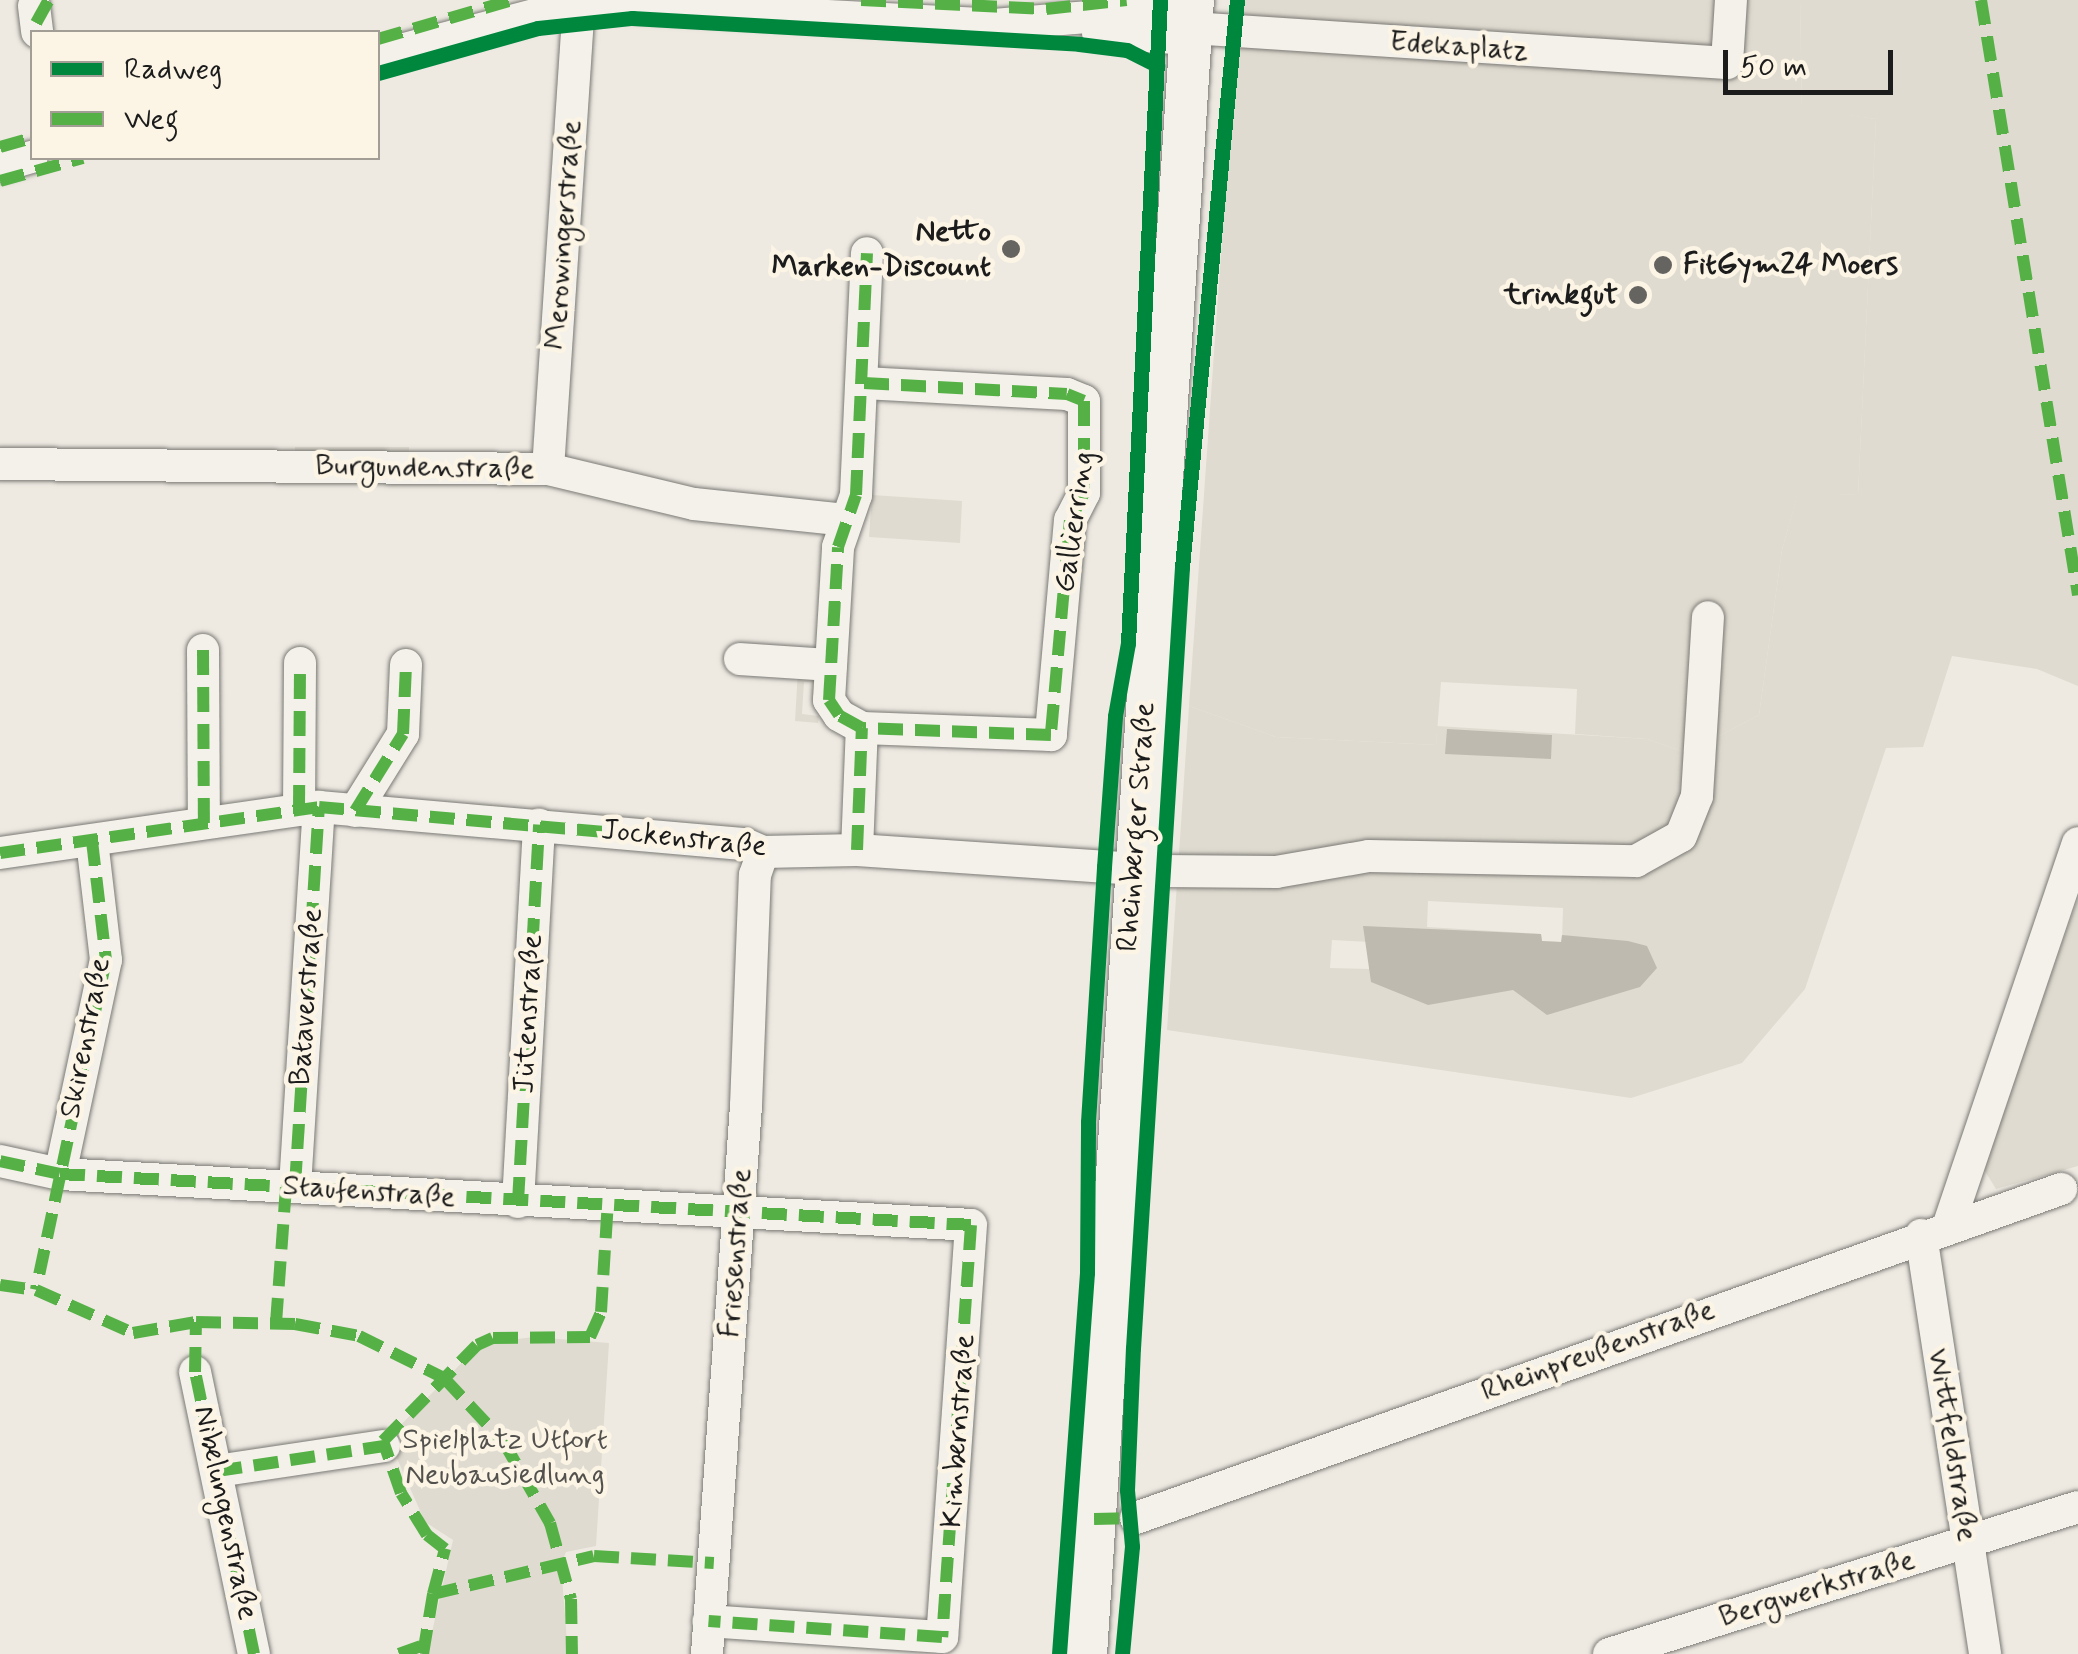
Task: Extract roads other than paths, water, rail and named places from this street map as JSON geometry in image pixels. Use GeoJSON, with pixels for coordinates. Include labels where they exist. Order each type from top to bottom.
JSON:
{"type":"FeatureCollection","features":[{"type":"Feature","properties":{"kind":"main road","name":"Rheinberger Straße"},"geometry":{"type":"LineString","coordinates":[[1086,1654],[1133,869],[1192,19]]}},
{"type":"Feature","properties":{"kind":"street","name":"Edekaplatz"},"geometry":{"type":"LineString","coordinates":[[380,55],[580,2],[787,7],[1014,24],[1192,19],[1728,63],[1731,0]]}},
{"type":"Feature","properties":{"kind":"street","name":"Merowingerstraße"},"geometry":{"type":"LineString","coordinates":[[548,469],[580,2]]}},
{"type":"Feature","properties":{"kind":"street"},"geometry":{"type":"LineString","coordinates":[[0,166],[30,158]]}},
{"type":"Feature","properties":{"kind":"street"},"geometry":{"type":"LineString","coordinates":[[858,850],[862,728],[839,715],[829,700],[844,520],[856,495],[867,253]]}},
{"type":"Feature","properties":{"kind":"street","name":"Gallierring"},"geometry":{"type":"LineString","coordinates":[[862,728],[1051,735],[1070,520],[1084,493],[1088,416],[1084,402],[1067,394],[864,383]]}},
{"type":"Feature","properties":{"kind":"street","name":"Burgundenstraße"},"geometry":{"type":"LineString","coordinates":[[0,464],[548,469],[694,504],[844,520]]}},
{"type":"Feature","properties":{"kind":"street","name":"Jockenstraße"},"geometry":{"type":"LineString","coordinates":[[0,854],[309,808],[746,844],[763,852],[858,850],[1133,869],[1260,873],[1416,855],[1602,864],[1636,862],[1665,850],[1680,836],[1697,796],[1708,618]]}},
{"type":"Feature","properties":{"kind":"street"},"geometry":{"type":"LineString","coordinates":[[203,650],[204,823]]}},
{"type":"Feature","properties":{"kind":"street"},"geometry":{"type":"LineString","coordinates":[[740,658],[831,664]]}},
{"type":"Feature","properties":{"kind":"street"},"geometry":{"type":"LineString","coordinates":[[300,664],[309,808]]}},
{"type":"Feature","properties":{"kind":"street"},"geometry":{"type":"LineString","coordinates":[[355,811],[402,734],[406,664]]}},
{"type":"Feature","properties":{"kind":"street","name":"Bataverstraße"},"geometry":{"type":"LineString","coordinates":[[296,1186],[309,808]]}},
{"type":"Feature","properties":{"kind":"street","name":"Jütenstraße"},"geometry":{"type":"LineString","coordinates":[[518,1202],[539,825]]}},
{"type":"Feature","properties":{"kind":"street","name":"Skirenstraße"},"geometry":{"type":"LineString","coordinates":[[60,1174],[106,960],[92,841]]}},
{"type":"Feature","properties":{"kind":"street","name":"Wittfeldstraße"},"geometry":{"type":"LineString","coordinates":[[1985,1654],[1967,1542],[1935,1230],[2078,844]]}},
{"type":"Feature","properties":{"kind":"street","name":"Friesenstraße"},"geometry":{"type":"LineString","coordinates":[[708,1638],[739,1212],[755,874],[763,852]]}},
{"type":"Feature","properties":{"kind":"street","name":"Staufenstraße"},"geometry":{"type":"LineString","coordinates":[[0,1161],[60,1174],[739,1212]]}},
{"type":"Feature","properties":{"kind":"street","name":"Rheinpreußenstraße"},"geometry":{"type":"LineString","coordinates":[[1136,1518],[1935,1230],[2061,1189]]}},
{"type":"Feature","properties":{"kind":"street","name":"Kimbernstraße"},"geometry":{"type":"LineString","coordinates":[[708,1638],[942,1637],[966,1340],[972,1225],[739,1212]]}},
{"type":"Feature","properties":{"kind":"street","name":"Nibelungenstraße"},"geometry":{"type":"LineString","coordinates":[[195,1372],[254,1654]]}},
{"type":"Feature","properties":{"kind":"street"},"geometry":{"type":"LineString","coordinates":[[217,1470],[384,1446]]}},
{"type":"Feature","properties":{"kind":"street","name":"Bergwerkstraße"},"geometry":{"type":"LineString","coordinates":[[1609,1654],[2078,1507]]}},
{"type":"Feature","properties":{"kind":"place","name":"Netto Marken-Discount"},"geometry":{"type":"Point","coordinates":[1011,249]}},
{"type":"Feature","properties":{"kind":"place","name":"FitGym24 Moers"},"geometry":{"type":"Point","coordinates":[1663,265]}},
{"type":"Feature","properties":{"kind":"place","name":"trinkgut"},"geometry":{"type":"Point","coordinates":[1638,295]}},
{"type":"Feature","properties":{"kind":"park label","name":"Spielplatz Utfort Neubausiedlung"},"geometry":{"type":"Point","coordinates":[505,1457]}}]}
